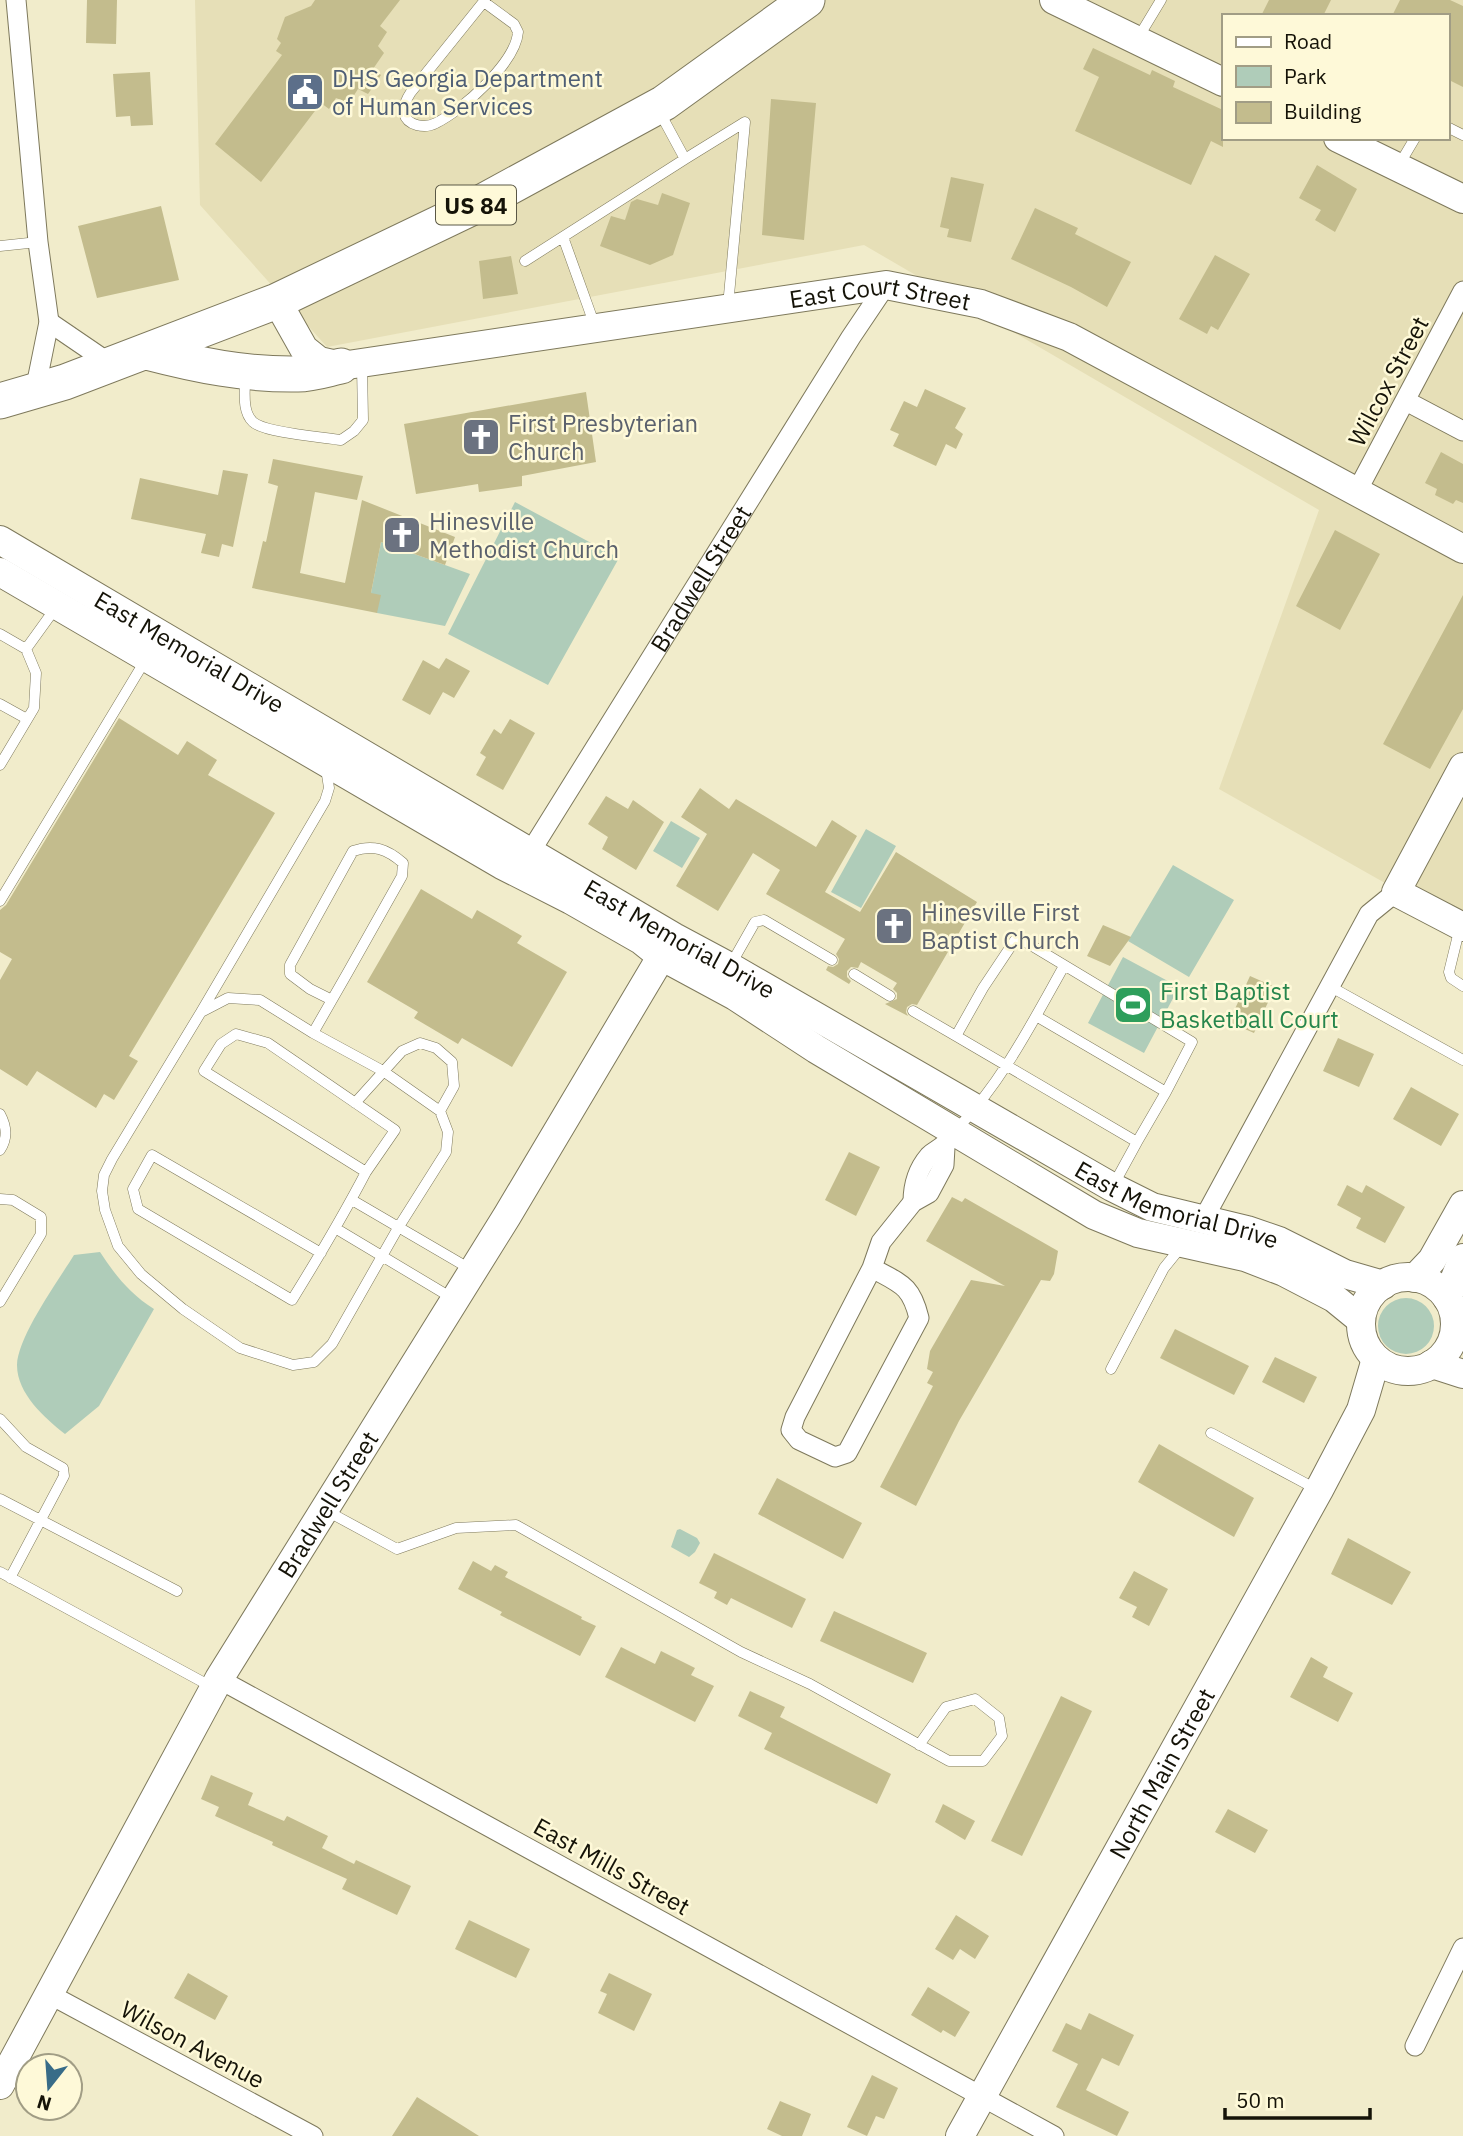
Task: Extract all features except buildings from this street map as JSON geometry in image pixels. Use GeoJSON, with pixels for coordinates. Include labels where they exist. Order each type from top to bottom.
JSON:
{"type":"FeatureCollection","features":[{"type":"Feature","properties":{"kind":"highway","name":"US 84"},"geometry":{"type":"LineString","coordinates":[[0,401],[112,365],[277,301],[471,208],[657,107],[807,0]]}},
{"type":"Feature","properties":{"kind":"highway"},"geometry":{"type":"LineString","coordinates":[[147,352],[204,367],[245,371],[300,374],[351,364]]}},
{"type":"Feature","properties":{"kind":"street"},"geometry":{"type":"LineString","coordinates":[[16,0],[38,242],[50,322],[35,391]]}},
{"type":"Feature","properties":{"kind":"street"},"geometry":{"type":"LineString","coordinates":[[1054,0],[1222,82]]}},
{"type":"Feature","properties":{"kind":"street"},"geometry":{"type":"LineString","coordinates":[[1342,140],[1463,199]]}},
{"type":"Feature","properties":{"kind":"street","name":"East Court Street"},"geometry":{"type":"LineString","coordinates":[[277,301],[309,355],[319,361],[351,364],[886,285],[981,304],[1069,337],[1463,549]]}},
{"type":"Feature","properties":{"kind":"street","name":"Bradwell Street"},"geometry":{"type":"LineString","coordinates":[[524,862],[850,337],[886,285]]}},
{"type":"Feature","properties":{"kind":"street","name":"Wilcox Street"},"geometry":{"type":"LineString","coordinates":[[1356,493],[1463,291]]}},
{"type":"Feature","properties":{"kind":"street"},"geometry":{"type":"LineString","coordinates":[[50,322],[112,365]]}},
{"type":"Feature","properties":{"kind":"street"},"geometry":{"type":"LineString","coordinates":[[1406,401],[1463,431]]}},
{"type":"Feature","properties":{"kind":"street","name":"East Memorial Drive"},"geometry":{"type":"LineString","coordinates":[[0,540],[64,593],[668,947],[735,996],[949,1140],[1094,1215],[1138,1233],[1247,1230],[1279,1241],[1345,1274],[1383,1285]]}},
{"type":"Feature","properties":{"kind":"street","name":"East Memorial Drive"},"geometry":{"type":"LineString","coordinates":[[0,572],[64,593]]}},
{"type":"Feature","properties":{"kind":"street","name":"East Memorial Drive"},"geometry":{"type":"LineString","coordinates":[[153,646],[323,761],[524,862]]}},
{"type":"Feature","properties":{"kind":"street"},"geometry":{"type":"LineString","coordinates":[[1194,1231],[1331,987],[1368,914],[1396,892],[1463,767]]}},
{"type":"Feature","properties":{"kind":"street"},"geometry":{"type":"LineString","coordinates":[[1396,892],[1462,925]]}},
{"type":"Feature","properties":{"kind":"street","name":"Bradwell Street"},"geometry":{"type":"LineString","coordinates":[[0,2085],[216,1683],[473,1271],[668,947]]}},
{"type":"Feature","properties":{"kind":"street","name":"East Memorial Drive"},"geometry":{"type":"LineString","coordinates":[[668,947],[730,967],[1112,1187],[1245,1257],[1284,1272],[1334,1298],[1361,1320]]}},
{"type":"Feature","properties":{"kind":"street"},"geometry":{"type":"LineString","coordinates":[[872,1268],[901,1283],[913,1297],[919,1318],[847,1453],[835,1457],[799,1440],[791,1430],[795,1417],[872,1268],[881,1242],[913,1202],[913,1183],[930,1155],[949,1140]]}},
{"type":"Feature","properties":{"kind":"street"},"geometry":{"type":"LineString","coordinates":[[1415,1278],[1432,1260],[1463,1205]]}},
{"type":"Feature","properties":{"kind":"street"},"geometry":{"type":"LineString","coordinates":[[1447,1298],[1463,1258]]}},
{"type":"Feature","properties":{"kind":"street"},"geometry":{"type":"LineString","coordinates":[[1415,1278],[1431,1284],[1447,1298],[1459,1332],[1445,1353],[1432,1364],[1412,1371],[1387,1365],[1363,1340],[1361,1320],[1365,1304],[1383,1285],[1395,1279],[1415,1278]]}},
{"type":"Feature","properties":{"kind":"street"},"geometry":{"type":"LineString","coordinates":[[1432,1364],[1463,1374]]}},
{"type":"Feature","properties":{"kind":"street","name":"North Main Street"},"geometry":{"type":"LineString","coordinates":[[960,2136],[1387,1365]]}},
{"type":"Feature","properties":{"kind":"street","name":"East Mills Street"},"geometry":{"type":"LineString","coordinates":[[216,1683],[1054,2136]]}},
{"type":"Feature","properties":{"kind":"street"},"geometry":{"type":"LineString","coordinates":[[1415,2046],[1463,1948]]}},
{"type":"Feature","properties":{"kind":"street","name":"Wilson Avenue"},"geometry":{"type":"LineString","coordinates":[[49,1994],[313,2136]]}},
{"type":"Feature","properties":{"kind":"lane"},"geometry":{"type":"LineString","coordinates":[[1136,40],[1161,0]]}},
{"type":"Feature","properties":{"kind":"lane"},"geometry":{"type":"LineString","coordinates":[[485,1],[514,24],[518,32],[514,49],[483,88],[465,105],[433,125],[421,126],[410,122],[404,115],[404,105],[411,92],[485,1]]}},
{"type":"Feature","properties":{"kind":"lane"},"geometry":{"type":"LineString","coordinates":[[657,107],[685,159]]}},
{"type":"Feature","properties":{"kind":"lane"},"geometry":{"type":"LineString","coordinates":[[524,261],[745,121],[727,307]]}},
{"type":"Feature","properties":{"kind":"lane"},"geometry":{"type":"LineString","coordinates":[[1397,167],[1414,140]]}},
{"type":"Feature","properties":{"kind":"lane"},"geometry":{"type":"LineString","coordinates":[[564,237],[596,327]]}},
{"type":"Feature","properties":{"kind":"lane"},"geometry":{"type":"LineString","coordinates":[[0,246],[38,242]]}},
{"type":"Feature","properties":{"kind":"lane"},"geometry":{"type":"LineString","coordinates":[[245,371],[245,409],[253,422],[267,429],[341,440],[354,431],[363,419],[351,364]]}},
{"type":"Feature","properties":{"kind":"lane"},"geometry":{"type":"LineString","coordinates":[[26,649],[64,593]]}},
{"type":"Feature","properties":{"kind":"lane"},"geometry":{"type":"LineString","coordinates":[[0,634],[26,649],[36,673],[34,708],[0,765]]}},
{"type":"Feature","properties":{"kind":"lane"},"geometry":{"type":"LineString","coordinates":[[0,901],[153,646]]}},
{"type":"Feature","properties":{"kind":"lane"},"geometry":{"type":"LineString","coordinates":[[0,704],[27,719]]}},
{"type":"Feature","properties":{"kind":"lane"},"geometry":{"type":"LineString","coordinates":[[201,1012],[228,998],[260,1000],[383,1071],[440,1111],[448,1132],[446,1152],[398,1228],[331,1344],[314,1362],[293,1365],[240,1348],[183,1309],[141,1274],[118,1246],[105,1210],[102,1191],[104,1175],[325,801],[328,777],[323,761]]}},
{"type":"Feature","properties":{"kind":"lane"},"geometry":{"type":"LineString","coordinates":[[313,1033],[332,1000],[402,876],[403,863],[392,853],[377,848],[363,848],[353,852],[290,965],[290,974],[310,989],[332,1000]]}},
{"type":"Feature","properties":{"kind":"lane"},"geometry":{"type":"LineString","coordinates":[[730,967],[755,922],[764,920],[832,960]]}},
{"type":"Feature","properties":{"kind":"lane"},"geometry":{"type":"LineString","coordinates":[[1462,925],[1449,972],[1451,978],[1463,986]]}},
{"type":"Feature","properties":{"kind":"lane"},"geometry":{"type":"LineString","coordinates":[[956,1037],[1016,940],[1024,941],[1192,1042],[1112,1187]]}},
{"type":"Feature","properties":{"kind":"lane"},"geometry":{"type":"LineString","coordinates":[[949,1140],[1007,1067],[1064,966]]}},
{"type":"Feature","properties":{"kind":"lane"},"geometry":{"type":"LineString","coordinates":[[854,974],[890,996]]}},
{"type":"Feature","properties":{"kind":"lane"},"geometry":{"type":"LineString","coordinates":[[1331,987],[1463,1060]]}},
{"type":"Feature","properties":{"kind":"lane"},"geometry":{"type":"LineString","coordinates":[[913,1011],[1137,1142]]}},
{"type":"Feature","properties":{"kind":"lane"},"geometry":{"type":"LineString","coordinates":[[1036,1016],[1166,1092]]}},
{"type":"Feature","properties":{"kind":"lane"},"geometry":{"type":"LineString","coordinates":[[321,1253],[152,1155],[133,1189],[138,1209],[292,1300],[321,1253],[366,1172],[395,1130],[268,1043],[236,1034],[221,1044],[204,1071],[366,1172]]}},
{"type":"Feature","properties":{"kind":"lane"},"geometry":{"type":"LineString","coordinates":[[355,1103],[402,1051],[420,1043],[436,1048],[452,1062],[454,1086],[440,1111]]}},
{"type":"Feature","properties":{"kind":"lane"},"geometry":{"type":"LineString","coordinates":[[0,1114],[6,1137],[0,1150]]}},
{"type":"Feature","properties":{"kind":"lane"},"geometry":{"type":"LineString","coordinates":[[0,1199],[13,1200],[41,1217],[41,1234],[0,1302]]}},
{"type":"Feature","properties":{"kind":"lane"},"geometry":{"type":"LineString","coordinates":[[352,1199],[473,1271]]}},
{"type":"Feature","properties":{"kind":"lane"},"geometry":{"type":"LineString","coordinates":[[335,1228],[455,1300]]}},
{"type":"Feature","properties":{"kind":"lane"},"geometry":{"type":"LineString","coordinates":[[1111,1369],[1164,1268],[1194,1231]]}},
{"type":"Feature","properties":{"kind":"lane"},"geometry":{"type":"LineString","coordinates":[[0,1419],[26,1447],[63,1468],[64,1476],[10,1578]]}},
{"type":"Feature","properties":{"kind":"lane"},"geometry":{"type":"LineString","coordinates":[[1211,1433],[1319,1490]]}},
{"type":"Feature","properties":{"kind":"lane"},"geometry":{"type":"LineString","coordinates":[[0,1499],[177,1591]]}},
{"type":"Feature","properties":{"kind":"lane"},"geometry":{"type":"LineString","coordinates":[[324,1510],[397,1549],[456,1528],[516,1525],[741,1652],[810,1685],[919,1745],[949,1761],[983,1761],[1002,1736],[999,1718],[975,1699],[946,1707],[919,1745]]}},
{"type":"Feature","properties":{"kind":"lane"},"geometry":{"type":"LineString","coordinates":[[0,1572],[216,1683]]}},
{"type":"Feature","properties":{"kind":"shaded area"},"geometry":{"type":"Polygon","coordinates":[[[195,0],[1463,0],[1463,924],[1219,789],[1319,510],[864,245],[327,347],[200,205],[195,0]]]}},
{"type":"Feature","properties":{"kind":"green space"},"geometry":{"type":"Polygon","coordinates":[[[515,502],[619,558],[548,685],[448,634],[515,502]]]}},
{"type":"Feature","properties":{"kind":"green space"},"geometry":{"type":"Polygon","coordinates":[[[381,542],[470,574],[445,626],[377,613],[371,593],[381,542]]]}},
{"type":"Feature","properties":{"kind":"green space"},"geometry":{"type":"Polygon","coordinates":[[[671,821],[700,838],[682,868],[653,851],[671,821]]]}},
{"type":"Feature","properties":{"kind":"green space"},"geometry":{"type":"Polygon","coordinates":[[[866,829],[896,846],[861,908],[831,892],[866,829]]]}},
{"type":"Feature","properties":{"kind":"green space"},"geometry":{"type":"Polygon","coordinates":[[[1173,865],[1234,900],[1189,977],[1128,941],[1173,865]]]}},
{"type":"Feature","properties":{"kind":"green space","name":"First Baptist Basketball Court"},"geometry":{"type":"Polygon","coordinates":[[[1123,957],[1179,987],[1144,1053],[1088,1023],[1123,957]]]}},
{"type":"Feature","properties":{"kind":"green space"},"geometry":{"type":"Polygon","coordinates":[[[100,1252],[124,1284],[154,1309],[99,1406],[65,1434],[41,1413],[27,1395],[18,1376],[19,1353],[40,1309],[74,1255],[100,1252]]]}},
{"type":"Feature","properties":{"kind":"green space"},"geometry":{"type":"Polygon","coordinates":[[[1406,1298],[1417,1300],[1426,1306],[1432,1315],[1432,1337],[1426,1346],[1417,1352],[1406,1354],[1395,1352],[1386,1346],[1380,1337],[1378,1326],[1380,1315],[1386,1306],[1395,1300],[1406,1298]]]}},
{"type":"Feature","properties":{"kind":"green space"},"geometry":{"type":"Polygon","coordinates":[[[677,1530],[697,1538],[700,1543],[689,1557],[671,1547],[677,1530]]]}},
{"type":"Feature","properties":{"kind":"place","name":"DHS Georgia Department of Human Services"},"geometry":{"type":"Point","coordinates":[305,92]}},
{"type":"Feature","properties":{"kind":"place","name":"First Presbyterian Church"},"geometry":{"type":"Point","coordinates":[481,437]}},
{"type":"Feature","properties":{"kind":"place","name":"Hinesville Methodist Church"},"geometry":{"type":"Point","coordinates":[402,535]}},
{"type":"Feature","properties":{"kind":"place","name":"Hinesville First Baptist Church"},"geometry":{"type":"Point","coordinates":[894,926]}},
{"type":"Feature","properties":{"kind":"place","name":"First Baptist Basketball Court"},"geometry":{"type":"Point","coordinates":[1133,1005]}}]}
